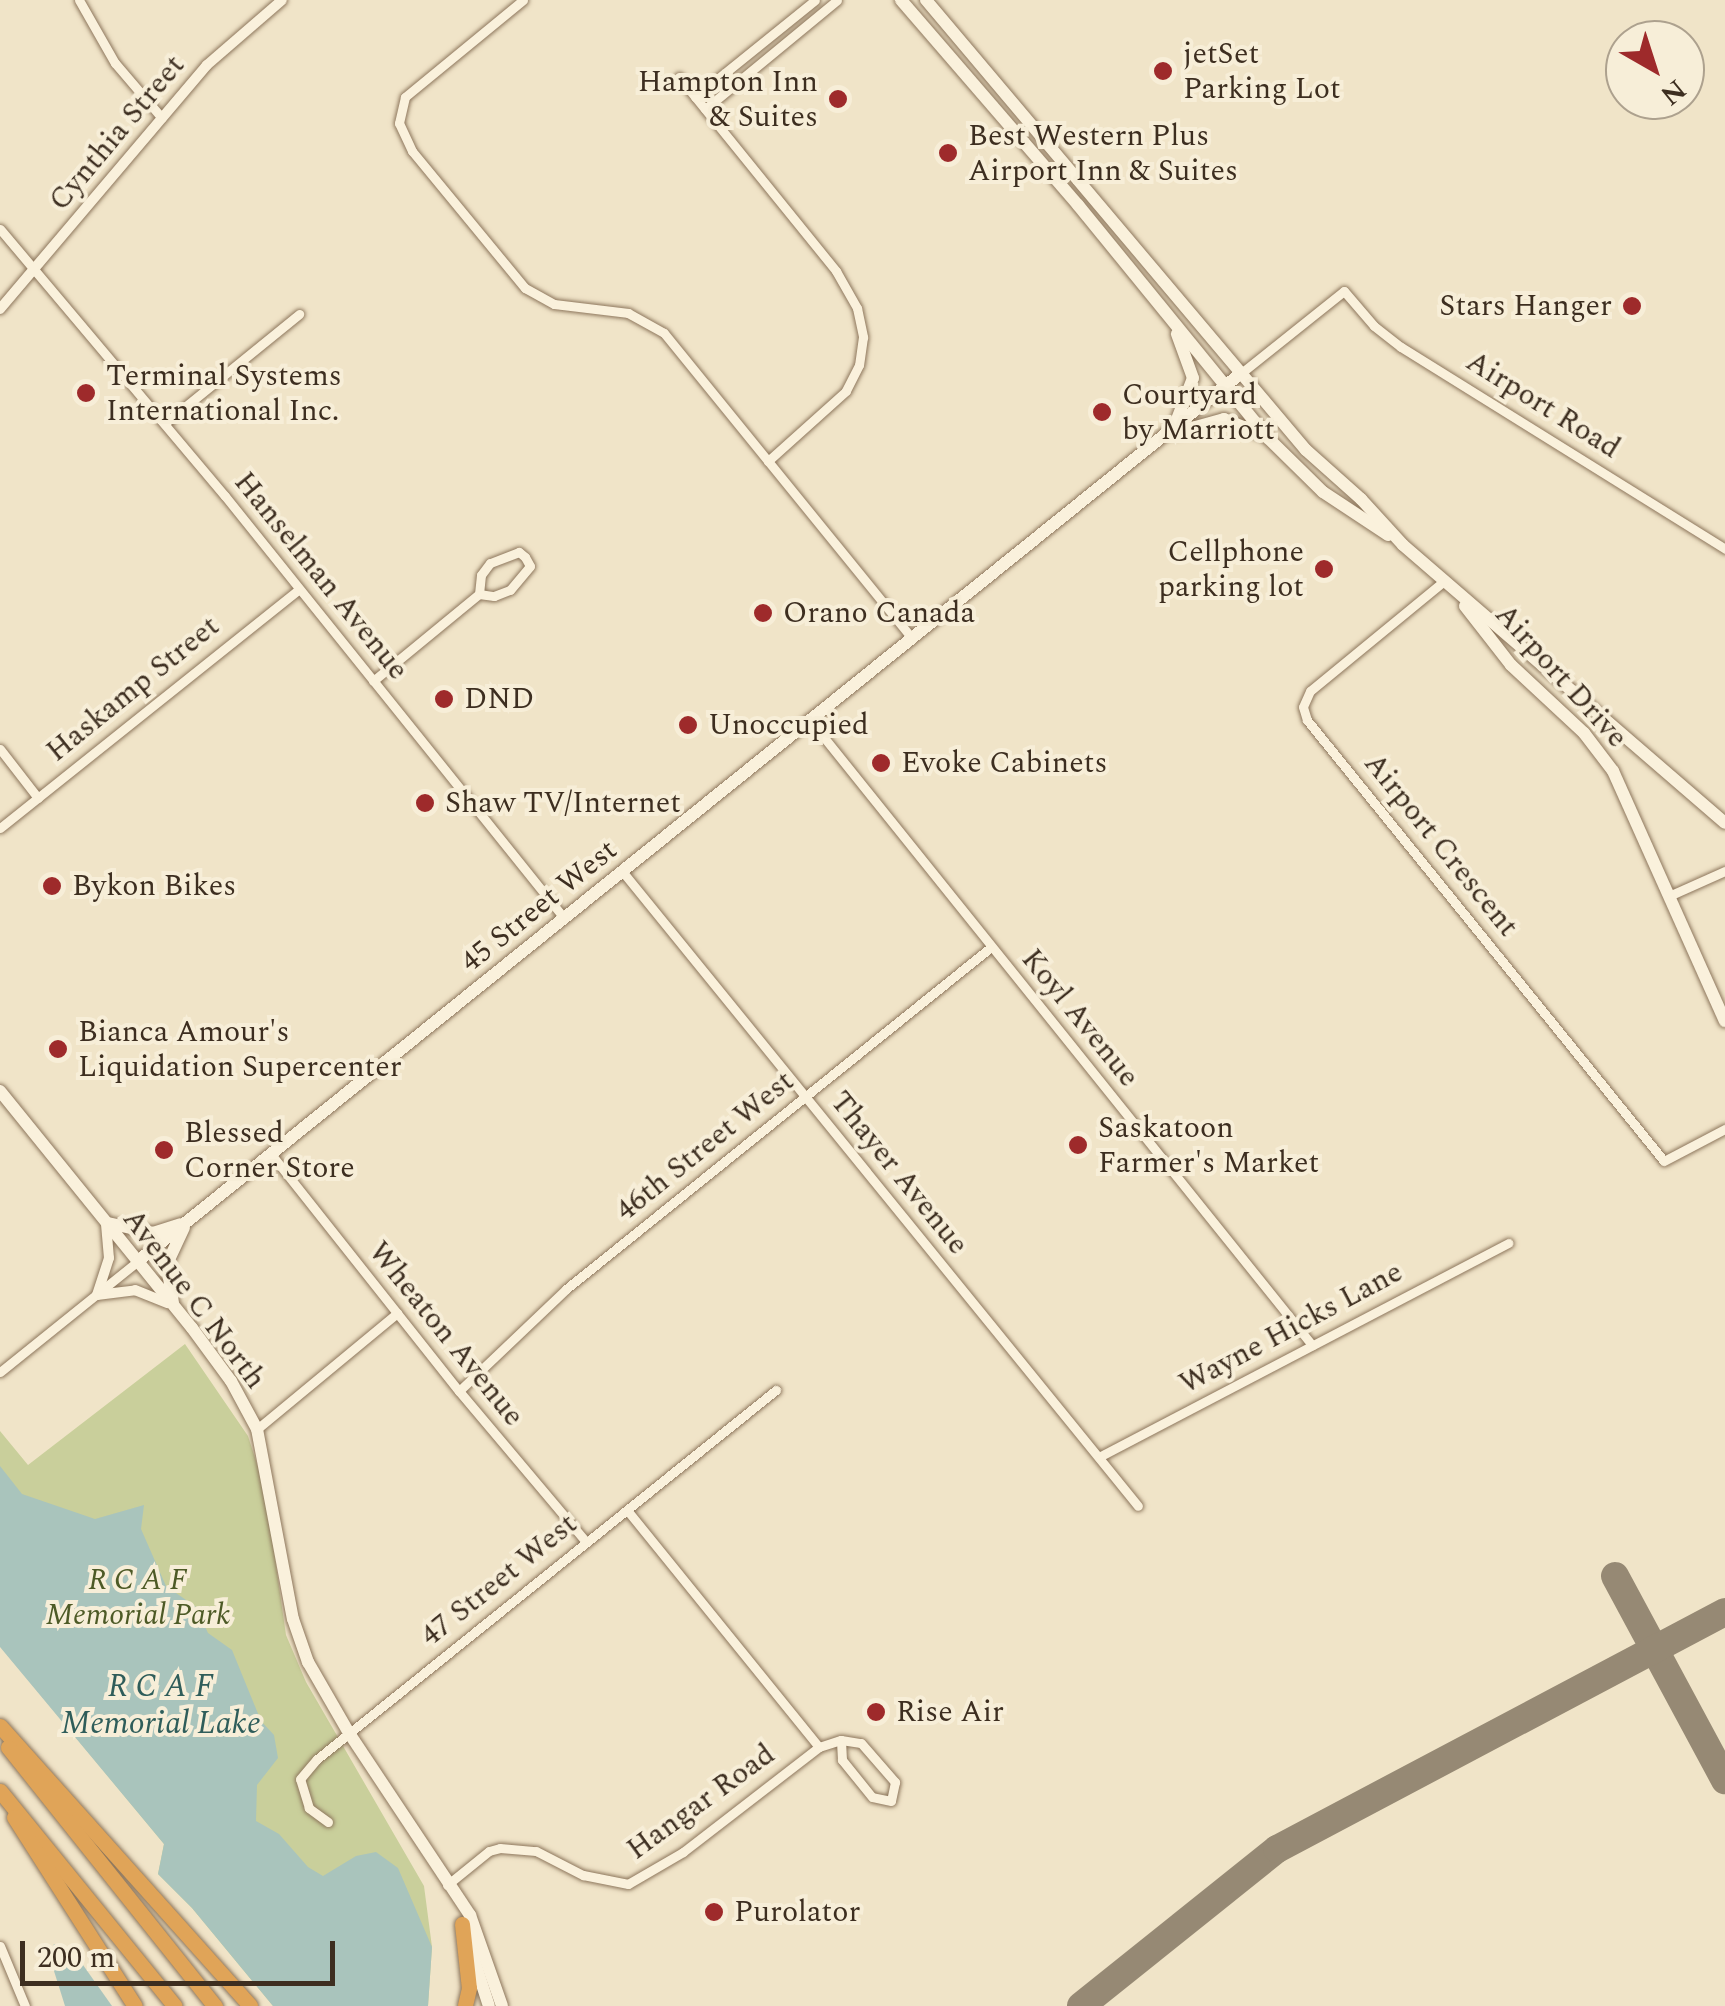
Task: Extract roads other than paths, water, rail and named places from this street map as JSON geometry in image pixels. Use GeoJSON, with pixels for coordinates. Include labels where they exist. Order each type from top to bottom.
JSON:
{"type":"FeatureCollection","features":[{"type":"Feature","properties":{"kind":"highway"},"geometry":{"type":"LineString","coordinates":[[0,1726],[250,2006]]}},
{"type":"Feature","properties":{"kind":"highway"},"geometry":{"type":"LineString","coordinates":[[0,1735],[215,2006]]}},
{"type":"Feature","properties":{"kind":"highway"},"geometry":{"type":"LineString","coordinates":[[0,1791],[135,2006]]}},
{"type":"Feature","properties":{"kind":"highway"},"geometry":{"type":"LineString","coordinates":[[0,1791],[175,2006]]}},
{"type":"Feature","properties":{"kind":"highway"},"geometry":{"type":"LineString","coordinates":[[462,1924],[469,1988],[465,2006]]}},
{"type":"Feature","properties":{"kind":"main road","name":"Airport Drive"},"geometry":{"type":"LineString","coordinates":[[902,0],[1268,438],[1323,492],[1403,544]]}},
{"type":"Feature","properties":{"kind":"main road","name":"Airport Drive"},"geometry":{"type":"LineString","coordinates":[[926,0],[1294,438],[1361,498],[1403,544],[1725,823]]}},
{"type":"Feature","properties":{"kind":"main road"},"geometry":{"type":"LineString","coordinates":[[1168,433],[1193,378],[1170,318]]}},
{"type":"Feature","properties":{"kind":"main road","name":"45 Street West"},"geometry":{"type":"LineString","coordinates":[[138,1261],[1240,374]]}},
{"type":"Feature","properties":{"kind":"main road"},"geometry":{"type":"LineString","coordinates":[[1168,433],[1224,419],[1268,438]]}},
{"type":"Feature","properties":{"kind":"main road","name":"Airport Drive"},"geometry":{"type":"LineString","coordinates":[[1448,584],[1511,665],[1600,752],[1624,790],[1725,1021]]}},
{"type":"Feature","properties":{"kind":"main road","name":"Avenue C North"},"geometry":{"type":"LineString","coordinates":[[0,1091],[174,1306],[231,1382],[257,1429],[293,1619],[317,1680],[470,1916],[502,2006]]}},
{"type":"Feature","properties":{"kind":"main road"},"geometry":{"type":"LineString","coordinates":[[106,1222],[153,1233],[188,1222]]}},
{"type":"Feature","properties":{"kind":"main road"},"geometry":{"type":"LineString","coordinates":[[174,1306],[167,1264],[188,1222]]}},
{"type":"Feature","properties":{"kind":"main road","name":"Avenue C North"},"geometry":{"type":"LineString","coordinates":[[447,1884],[489,2006]]}},
{"type":"Feature","properties":{"kind":"street"},"geometry":{"type":"LineString","coordinates":[[79,0],[115,62],[162,118]]}},
{"type":"Feature","properties":{"kind":"street","name":"Cynthia Street"},"geometry":{"type":"LineString","coordinates":[[0,310],[223,47],[282,0]]}},
{"type":"Feature","properties":{"kind":"street"},"geometry":{"type":"LineString","coordinates":[[522,0],[405,96],[399,123],[412,151],[524,288],[554,304],[628,313],[653,325],[912,638]]}},
{"type":"Feature","properties":{"kind":"street"},"geometry":{"type":"LineString","coordinates":[[695,97],[815,0]]}},
{"type":"Feature","properties":{"kind":"street"},"geometry":{"type":"LineString","coordinates":[[704,109],[838,0]]}},
{"type":"Feature","properties":{"kind":"street"},"geometry":{"type":"LineString","coordinates":[[679,78],[841,278],[857,308],[863,337],[859,365],[846,391],[768,461]]}},
{"type":"Feature","properties":{"kind":"street","name":"Hanselman Avenue"},"geometry":{"type":"LineString","coordinates":[[0,228],[564,918]]}},
{"type":"Feature","properties":{"kind":"street","name":"45 Street West"},"geometry":{"type":"LineString","coordinates":[[1240,374],[1344,292]]}},
{"type":"Feature","properties":{"kind":"street","name":"Airport Road"},"geometry":{"type":"LineString","coordinates":[[1344,292],[1374,326],[1401,347],[1725,549]]}},
{"type":"Feature","properties":{"kind":"street"},"geometry":{"type":"LineString","coordinates":[[164,424],[299,314]]}},
{"type":"Feature","properties":{"kind":"street"},"geometry":{"type":"LineString","coordinates":[[373,681],[480,594],[494,596],[522,580],[530,566],[525,557],[519,552],[490,563],[481,575],[480,594]]}},
{"type":"Feature","properties":{"kind":"street","name":"Airport Crescent"},"geometry":{"type":"LineString","coordinates":[[1448,584],[1310,692],[1304,714],[1664,1161],[1725,1129]]}},
{"type":"Feature","properties":{"kind":"street","name":"Haskamp Street"},"geometry":{"type":"LineString","coordinates":[[0,828],[298,590]]}},
{"type":"Feature","properties":{"kind":"street","name":"Koyl Avenue"},"geometry":{"type":"LineString","coordinates":[[810,720],[1312,1344]]}},
{"type":"Feature","properties":{"kind":"street"},"geometry":{"type":"LineString","coordinates":[[0,748],[38,798]]}},
{"type":"Feature","properties":{"kind":"street","name":"Thayer Avenue"},"geometry":{"type":"LineString","coordinates":[[622,871],[1138,1506]]}},
{"type":"Feature","properties":{"kind":"street"},"geometry":{"type":"LineString","coordinates":[[1671,895],[1725,871]]}},
{"type":"Feature","properties":{"kind":"street","name":"46th Street West"},"geometry":{"type":"LineString","coordinates":[[459,1392],[566,1289],[991,947]]}},
{"type":"Feature","properties":{"kind":"street","name":"Wheaton Avenue"},"geometry":{"type":"LineString","coordinates":[[271,1154],[459,1392],[586,1542]]}},
{"type":"Feature","properties":{"kind":"street"},"geometry":{"type":"LineString","coordinates":[[106,1222],[109,1262],[97,1295],[135,1290],[174,1306]]}},
{"type":"Feature","properties":{"kind":"street","name":"Wayne Hicks Lane"},"geometry":{"type":"LineString","coordinates":[[1099,1458],[1508,1243]]}},
{"type":"Feature","properties":{"kind":"street","name":"45 Street West"},"geometry":{"type":"LineString","coordinates":[[0,1372],[138,1261]]}},
{"type":"Feature","properties":{"kind":"street"},"geometry":{"type":"LineString","coordinates":[[257,1429],[397,1313]]}},
{"type":"Feature","properties":{"kind":"street","name":"47 Street West"},"geometry":{"type":"LineString","coordinates":[[328,1822],[309,1808],[300,1779],[349,1733],[776,1390]]}},
{"type":"Feature","properties":{"kind":"street","name":"Hangar Road"},"geometry":{"type":"LineString","coordinates":[[627,1510],[819,1747]]}},
{"type":"Feature","properties":{"kind":"street"},"geometry":{"type":"LineString","coordinates":[[841,1740],[861,1743],[895,1782],[891,1801],[872,1797],[842,1760],[841,1740]]}},
{"type":"Feature","properties":{"kind":"street","name":"Hangar Road"},"geometry":{"type":"LineString","coordinates":[[447,1884],[490,1851],[500,1848],[536,1851],[607,1883],[628,1884],[683,1852],[819,1747],[841,1740]]}},
{"type":"Feature","properties":{"kind":"street"},"geometry":{"type":"LineString","coordinates":[[1,1949],[24,2006]]}},
{"type":"Feature","properties":{"kind":"water","name":"R C A F Memorial Lake"},"geometry":{"type":"Polygon","coordinates":[[[0,1466],[22,1494],[95,1519],[144,1505],[141,1529],[166,1586],[196,1607],[208,1633],[232,1650],[261,1721],[274,1735],[278,1758],[257,1785],[256,1821],[279,1834],[308,1867],[323,1876],[356,1856],[376,1852],[398,1868],[432,1947],[428,2006],[273,2006],[192,1908],[158,1874],[164,1844],[0,1647],[0,1466]]]}},
{"type":"Feature","properties":{"kind":"water"},"geometry":{"type":"Polygon","coordinates":[[[54,1944],[71,1948],[112,2006],[65,2006],[49,1955],[54,1944]]]}},
{"type":"Feature","properties":{"kind":"place","name":"jetSet Parking Lot"},"geometry":{"type":"Point","coordinates":[1163,71]}},
{"type":"Feature","properties":{"kind":"place","name":"Hampton Inn & Suites"},"geometry":{"type":"Point","coordinates":[838,99]}},
{"type":"Feature","properties":{"kind":"place","name":"Best Western Plus Airport Inn & Suites"},"geometry":{"type":"Point","coordinates":[948,153]}},
{"type":"Feature","properties":{"kind":"place","name":"Stars Hanger"},"geometry":{"type":"Point","coordinates":[1632,306]}},
{"type":"Feature","properties":{"kind":"place","name":"Terminal Systems International Inc."},"geometry":{"type":"Point","coordinates":[86,393]}},
{"type":"Feature","properties":{"kind":"place","name":"Courtyard by Marriott"},"geometry":{"type":"Point","coordinates":[1102,412]}},
{"type":"Feature","properties":{"kind":"place","name":"Cellphone parking lot"},"geometry":{"type":"Point","coordinates":[1324,569]}},
{"type":"Feature","properties":{"kind":"place","name":"Orano Canada"},"geometry":{"type":"Point","coordinates":[763,613]}},
{"type":"Feature","properties":{"kind":"place","name":"DND"},"geometry":{"type":"Point","coordinates":[444,699]}},
{"type":"Feature","properties":{"kind":"place","name":"Unoccupied"},"geometry":{"type":"Point","coordinates":[688,725]}},
{"type":"Feature","properties":{"kind":"place","name":"Evoke Cabinets"},"geometry":{"type":"Point","coordinates":[881,763]}},
{"type":"Feature","properties":{"kind":"place","name":"Shaw TV/Internet"},"geometry":{"type":"Point","coordinates":[425,803]}},
{"type":"Feature","properties":{"kind":"place","name":"Bykon Bikes"},"geometry":{"type":"Point","coordinates":[52,886]}},
{"type":"Feature","properties":{"kind":"place","name":"Bianca Amour's Liquidation Supercenter"},"geometry":{"type":"Point","coordinates":[58,1049]}},
{"type":"Feature","properties":{"kind":"place","name":"Saskatoon Farmer's Market"},"geometry":{"type":"Point","coordinates":[1078,1145]}},
{"type":"Feature","properties":{"kind":"place","name":"Blessed Corner Store"},"geometry":{"type":"Point","coordinates":[164,1150]}},
{"type":"Feature","properties":{"kind":"place","name":"Rise Air"},"geometry":{"type":"Point","coordinates":[876,1712]}},
{"type":"Feature","properties":{"kind":"place","name":"Purolator"},"geometry":{"type":"Point","coordinates":[714,1912]}},
{"type":"Feature","properties":{"kind":"park label","name":"R C A F Memorial Park"},"geometry":{"type":"Point","coordinates":[138,1597]}}]}
